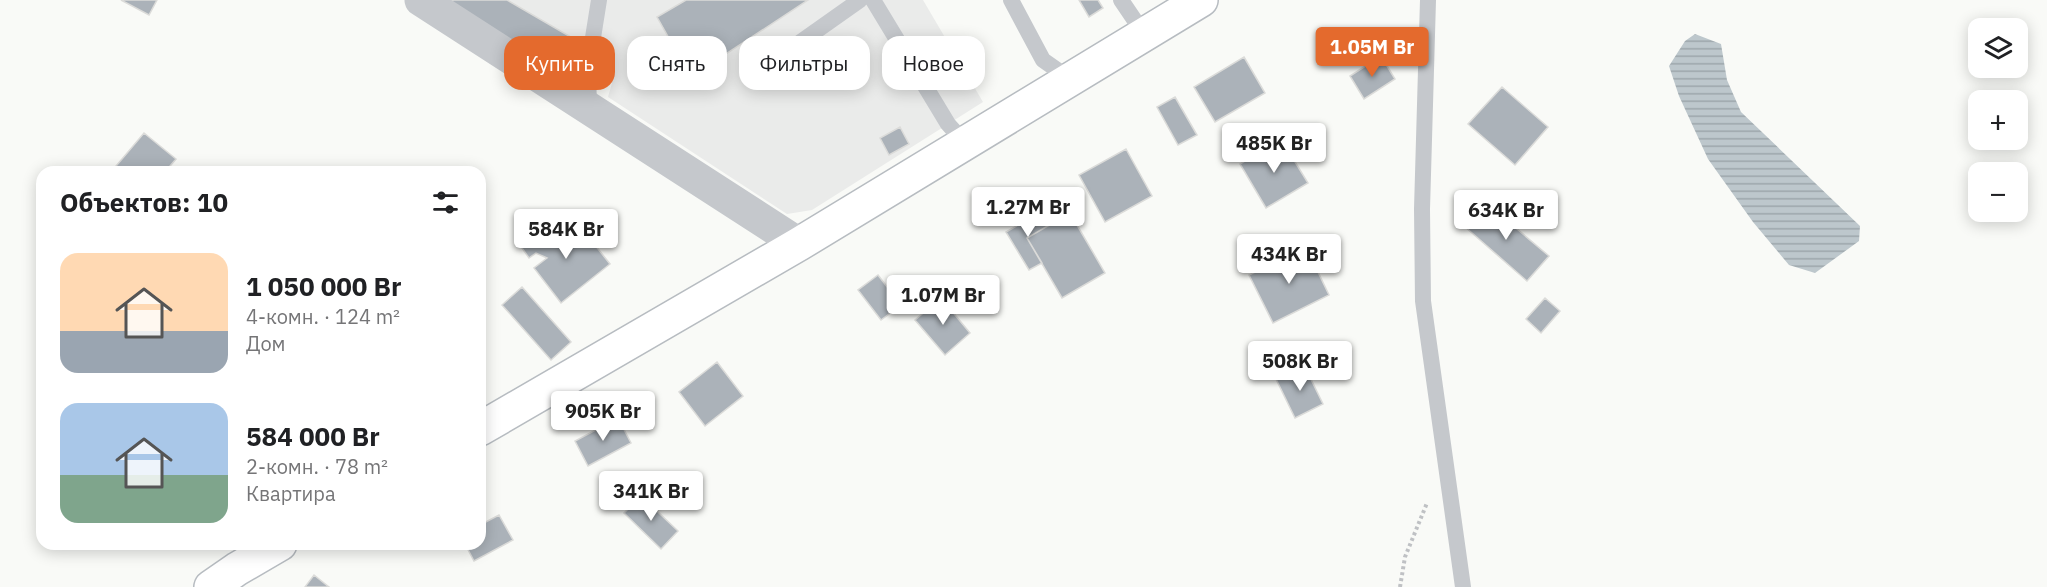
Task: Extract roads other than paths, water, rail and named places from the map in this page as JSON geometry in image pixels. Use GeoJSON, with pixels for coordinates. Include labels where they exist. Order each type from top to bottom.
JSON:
{"type":"FeatureCollection","features":[{"type":"Feature","properties":{"kind":"street"},"geometry":{"type":"LineString","coordinates":[[421,0],[800,244]]}},
{"type":"Feature","properties":{"kind":"street"},"geometry":{"type":"LineString","coordinates":[[486,426],[800,244],[1201,0]]}},
{"type":"Feature","properties":{"kind":"street"},"geometry":{"type":"LineString","coordinates":[[211,587],[270,550]]}},
{"type":"Feature","properties":{"kind":"lane"},"geometry":{"type":"LineString","coordinates":[[589,108],[588,69],[599,0]]}},
{"type":"Feature","properties":{"kind":"lane"},"geometry":{"type":"LineString","coordinates":[[809,36],[860,0]]}},
{"type":"Feature","properties":{"kind":"lane"},"geometry":{"type":"LineString","coordinates":[[873,0],[948,124],[965,143]]}},
{"type":"Feature","properties":{"kind":"lane"},"geometry":{"type":"LineString","coordinates":[[1011,0],[1043,60],[1070,80]]}},
{"type":"Feature","properties":{"kind":"lane"},"geometry":{"type":"LineString","coordinates":[[1121,0],[1144,34]]}},
{"type":"Feature","properties":{"kind":"lane"},"geometry":{"type":"LineString","coordinates":[[1428,0],[1422,209],[1423,301],[1463,587]]}}]}
